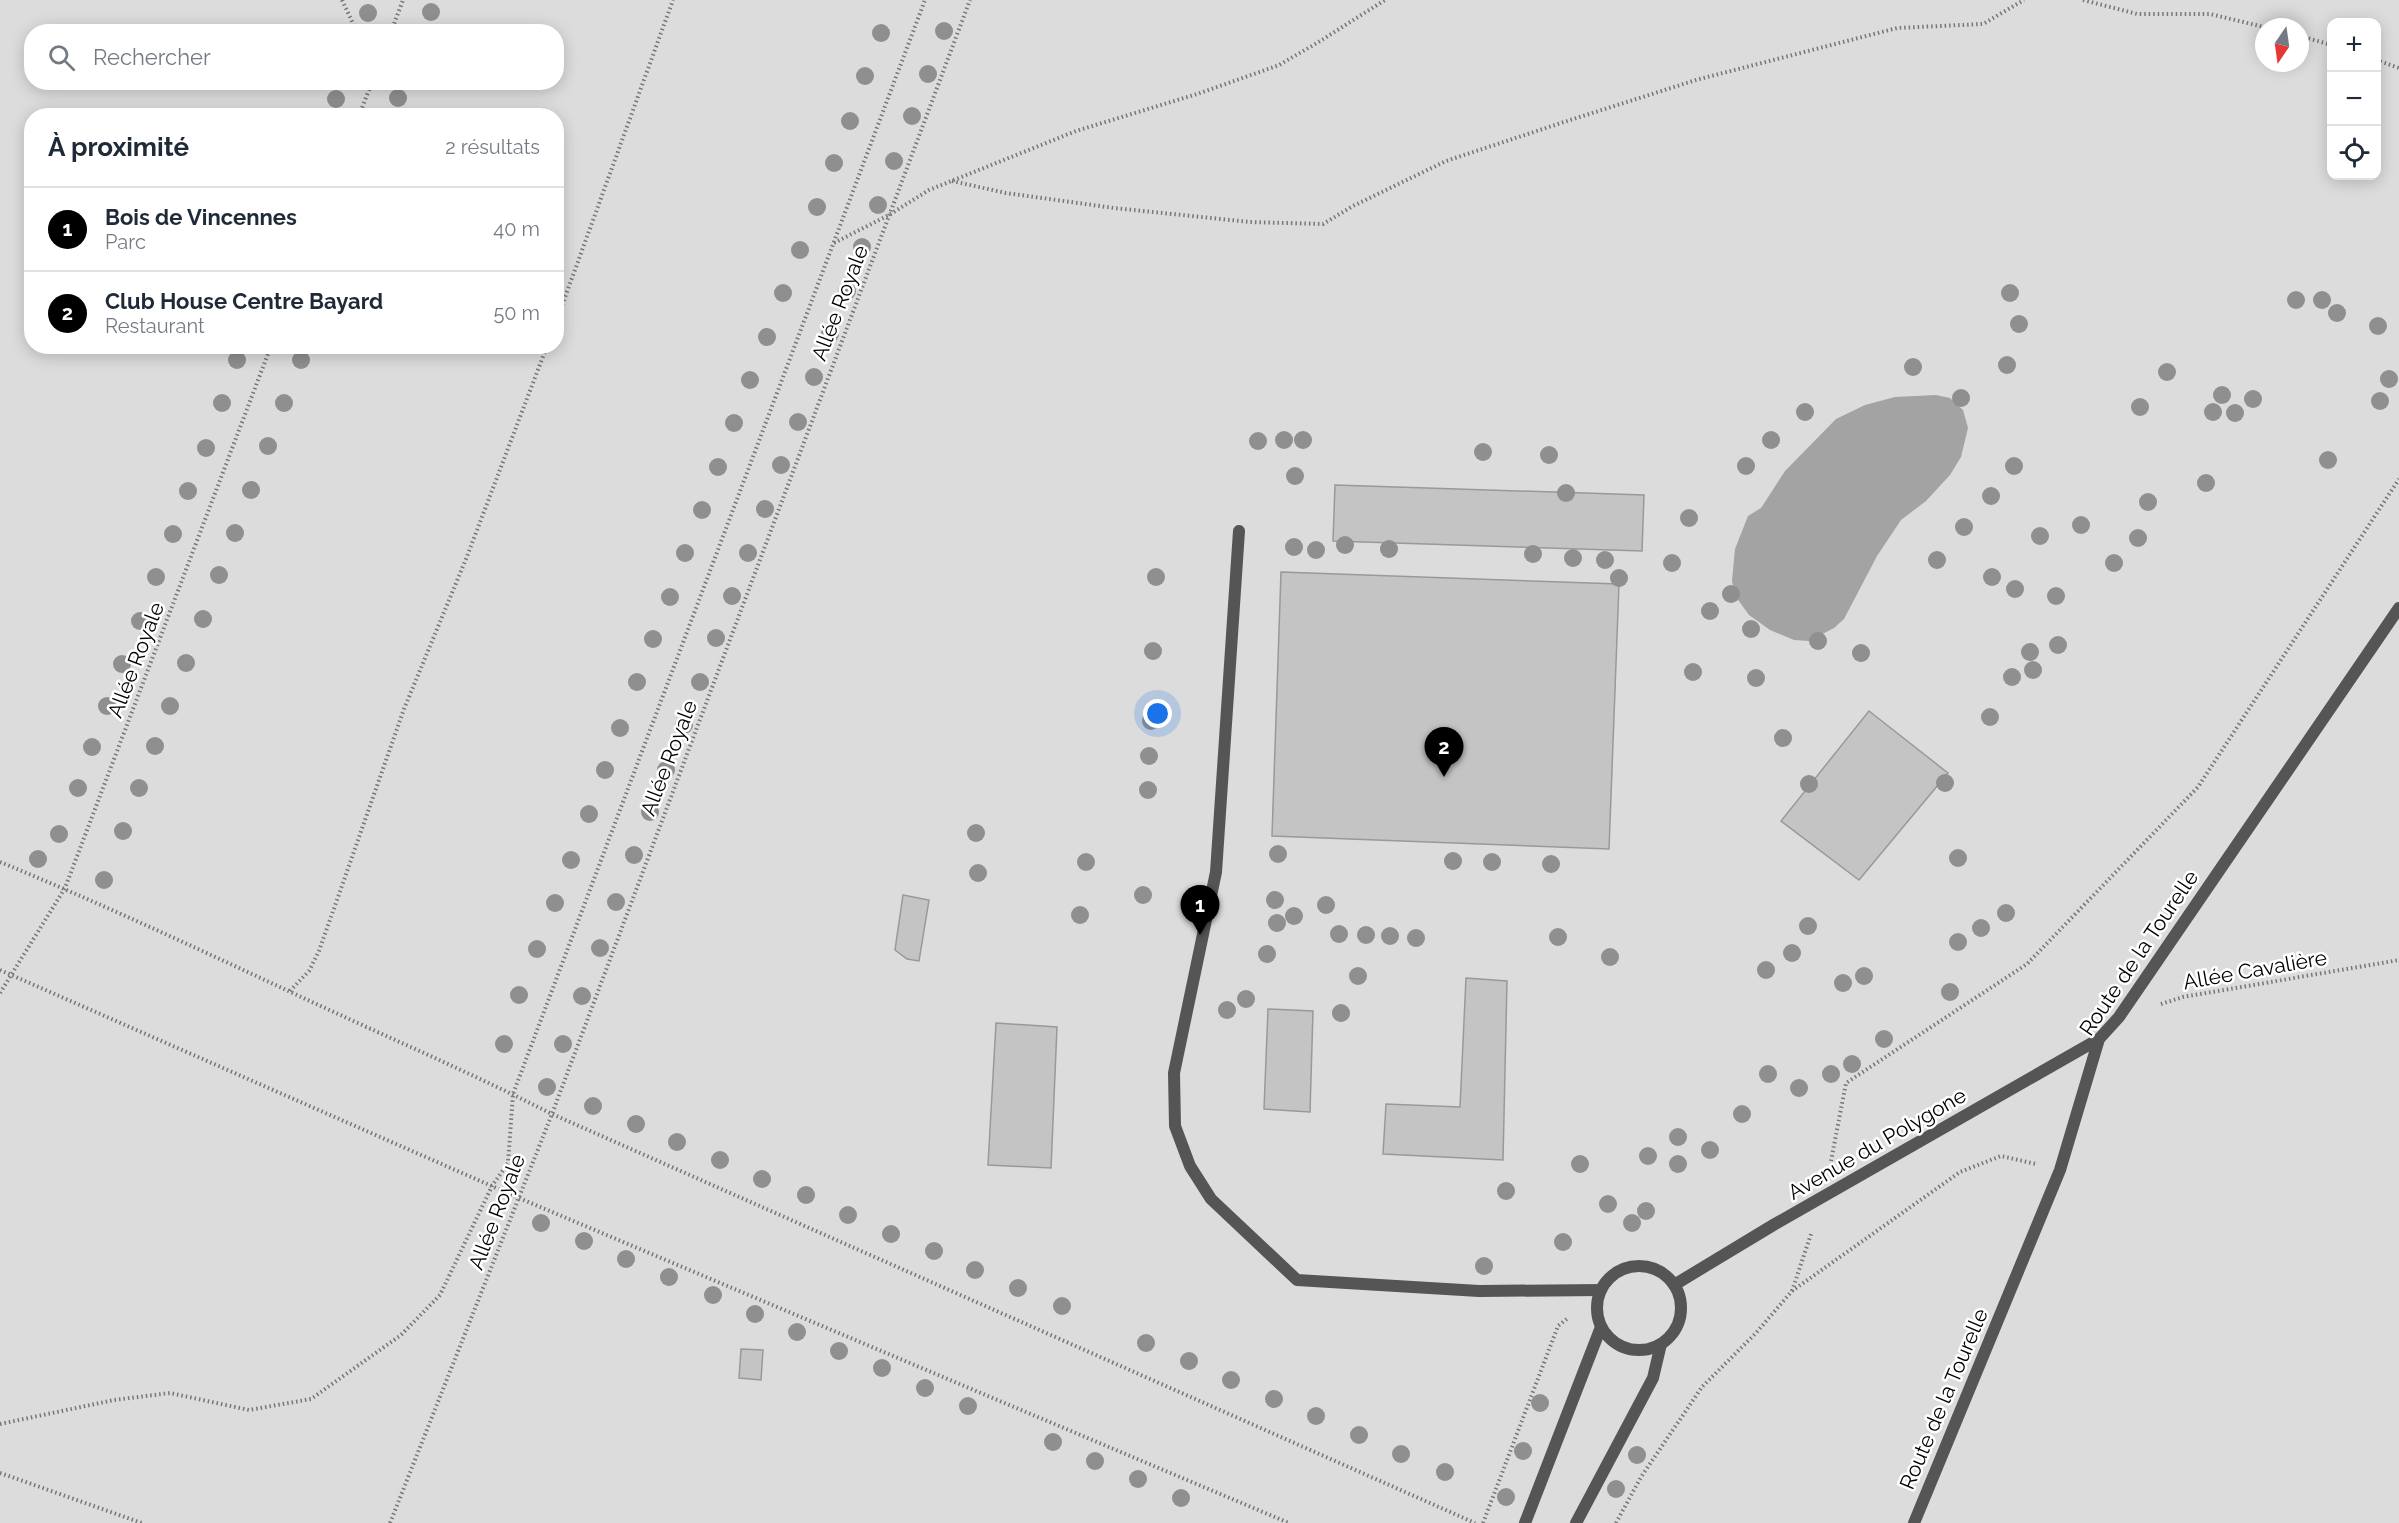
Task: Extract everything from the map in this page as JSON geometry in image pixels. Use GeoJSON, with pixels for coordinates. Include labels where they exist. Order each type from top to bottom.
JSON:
{"type":"FeatureCollection","features":[{"type":"Feature","properties":{"kind":"street"},"geometry":{"type":"LineString","coordinates":[[1239,531],[1216,872],[1174,1072],[1175,1126],[1190,1166],[1211,1199],[1297,1280],[1479,1291],[1601,1290]]}},
{"type":"Feature","properties":{"kind":"street","name":"Route de la Tourelle"},"geometry":{"type":"LineString","coordinates":[[1914,1523],[2060,1170],[2099,1039],[2119,1017],[2399,608]]}},
{"type":"Feature","properties":{"kind":"street","name":"Avenue du Polygone"},"geometry":{"type":"LineString","coordinates":[[1674,1285],[2099,1039]]}},
{"type":"Feature","properties":{"kind":"street"},"geometry":{"type":"LineString","coordinates":[[1636,1266],[1654,1269],[1666,1275],[1674,1285],[1680,1297],[1682,1310],[1679,1324],[1672,1336],[1661,1344],[1648,1350],[1634,1350],[1620,1346],[1609,1338],[1601,1327],[1597,1314],[1597,1302],[1601,1290],[1618,1272],[1636,1266]]}},
{"type":"Feature","properties":{"kind":"street"},"geometry":{"type":"LineString","coordinates":[[1525,1523],[1601,1327]]}},
{"type":"Feature","properties":{"kind":"street"},"geometry":{"type":"LineString","coordinates":[[1576,1523],[1653,1378],[1661,1344]]}},
{"type":"Feature","properties":{"kind":"path"},"geometry":{"type":"LineString","coordinates":[[342,0],[353,24]]}},
{"type":"Feature","properties":{"kind":"path"},"geometry":{"type":"LineString","coordinates":[[394,24],[403,0]]}},
{"type":"Feature","properties":{"kind":"path"},"geometry":{"type":"LineString","coordinates":[[564,300],[673,0]]}},
{"type":"Feature","properties":{"kind":"path","name":"Allée Royale"},"geometry":{"type":"LineString","coordinates":[[0,1424],[114,1400],[170,1394],[249,1410],[311,1399],[401,1335],[440,1295],[492,1186],[508,1163],[513,1094],[925,0]]}},
{"type":"Feature","properties":{"kind":"path","name":"Allée Royale"},"geometry":{"type":"LineString","coordinates":[[390,1523],[552,1114],[970,0]]}},
{"type":"Feature","properties":{"kind":"path"},"geometry":{"type":"LineString","coordinates":[[833,243],[890,214],[929,190],[1076,131],[1279,65],[1385,0]]}},
{"type":"Feature","properties":{"kind":"path"},"geometry":{"type":"LineString","coordinates":[[952,181],[1006,193],[1114,208],[1250,222],[1323,224],[1353,206],[1446,161],[1564,122],[1696,80],[1897,28],[1983,24],[2024,0]]}},
{"type":"Feature","properties":{"kind":"path"},"geometry":{"type":"LineString","coordinates":[[2082,0],[2136,14],[2210,14],[2255,25]]}},
{"type":"Feature","properties":{"kind":"path"},"geometry":{"type":"LineString","coordinates":[[2309,39],[2327,44]]}},
{"type":"Feature","properties":{"kind":"path"},"geometry":{"type":"LineString","coordinates":[[2381,62],[2399,68]]}},
{"type":"Feature","properties":{"kind":"path"},"geometry":{"type":"LineString","coordinates":[[362,108],[369,90]]}},
{"type":"Feature","properties":{"kind":"path","name":"Allée Royale"},"geometry":{"type":"LineString","coordinates":[[0,993],[64,888],[268,354]]}},
{"type":"Feature","properties":{"kind":"path"},"geometry":{"type":"LineString","coordinates":[[290,992],[309,971],[319,951],[404,709],[466,559],[544,354]]}},
{"type":"Feature","properties":{"kind":"path"},"geometry":{"type":"LineString","coordinates":[[1792,1291],[1823,1197],[1846,1083],[2027,964],[2198,787],[2399,479]]}},
{"type":"Feature","properties":{"kind":"path"},"geometry":{"type":"LineString","coordinates":[[0,862],[64,888],[552,1114],[1475,1523]]}},
{"type":"Feature","properties":{"kind":"path","name":"Allée Cavalière"},"geometry":{"type":"LineString","coordinates":[[2119,1017],[2184,997],[2399,960]]}},
{"type":"Feature","properties":{"kind":"path"},"geometry":{"type":"LineString","coordinates":[[0,970],[519,1198],[1289,1523]]}},
{"type":"Feature","properties":{"kind":"path"},"geometry":{"type":"LineString","coordinates":[[1616,1523],[1641,1478],[1702,1387],[1756,1333],[1792,1291],[1960,1172],[2001,1156],[2060,1170]]}},
{"type":"Feature","properties":{"kind":"path"},"geometry":{"type":"LineString","coordinates":[[1483,1523],[1558,1326],[1601,1290]]}},
{"type":"Feature","properties":{"kind":"path"},"geometry":{"type":"LineString","coordinates":[[0,1473],[142,1523]]}},
{"type":"Feature","properties":{"kind":"shaded area"},"geometry":{"type":"Polygon","coordinates":[[[0,0],[2399,0],[2399,1523],[0,1523],[0,0]]]}},
{"type":"Feature","properties":{"kind":"shaded area"},"geometry":{"type":"Polygon","coordinates":[[[1936,395],[1950,398],[1963,410],[1968,428],[1961,457],[1950,475],[1926,501],[1901,520],[1877,556],[1844,619],[1834,628],[1809,641],[1794,640],[1770,630],[1749,615],[1736,597],[1732,581],[1735,549],[1748,516],[1761,508],[1785,471],[1836,419],[1865,405],[1895,397],[1936,395]]]}},
{"type":"Feature","properties":{"kind":"building"},"geometry":{"type":"Polygon","coordinates":[[[1335,485],[1644,495],[1642,551],[1333,541],[1335,485]]]}},
{"type":"Feature","properties":{"kind":"building"},"geometry":{"type":"Polygon","coordinates":[[[1281,572],[1619,584],[1609,849],[1272,836],[1281,572]]]}},
{"type":"Feature","properties":{"kind":"building"},"geometry":{"type":"Polygon","coordinates":[[[1869,711],[1948,773],[1859,880],[1781,821],[1869,711]]]}},
{"type":"Feature","properties":{"kind":"building"},"geometry":{"type":"Polygon","coordinates":[[[903,895],[929,900],[919,961],[907,959],[895,950],[903,895]]]}},
{"type":"Feature","properties":{"kind":"building"},"geometry":{"type":"Polygon","coordinates":[[[1466,978],[1507,981],[1503,1160],[1383,1154],[1386,1104],[1460,1107],[1466,978]]]}},
{"type":"Feature","properties":{"kind":"building"},"geometry":{"type":"Polygon","coordinates":[[[1268,1009],[1313,1011],[1310,1112],[1264,1109],[1268,1009]]]}},
{"type":"Feature","properties":{"kind":"building"},"geometry":{"type":"Polygon","coordinates":[[[996,1023],[1057,1027],[1051,1168],[988,1165],[996,1023]]]}},
{"type":"Feature","properties":{"kind":"building"},"geometry":{"type":"Polygon","coordinates":[[[741,1349],[763,1350],[761,1380],[739,1378],[741,1349]]]}},
{"type":"Feature","properties":{"kind":"place","name":"Club House Centre Bayard"},"geometry":{"type":"Point","coordinates":[1444,777]}},
{"type":"Feature","properties":{"kind":"place","name":"Bois de Vincennes"},"geometry":{"type":"Point","coordinates":[1200,935]}}]}
